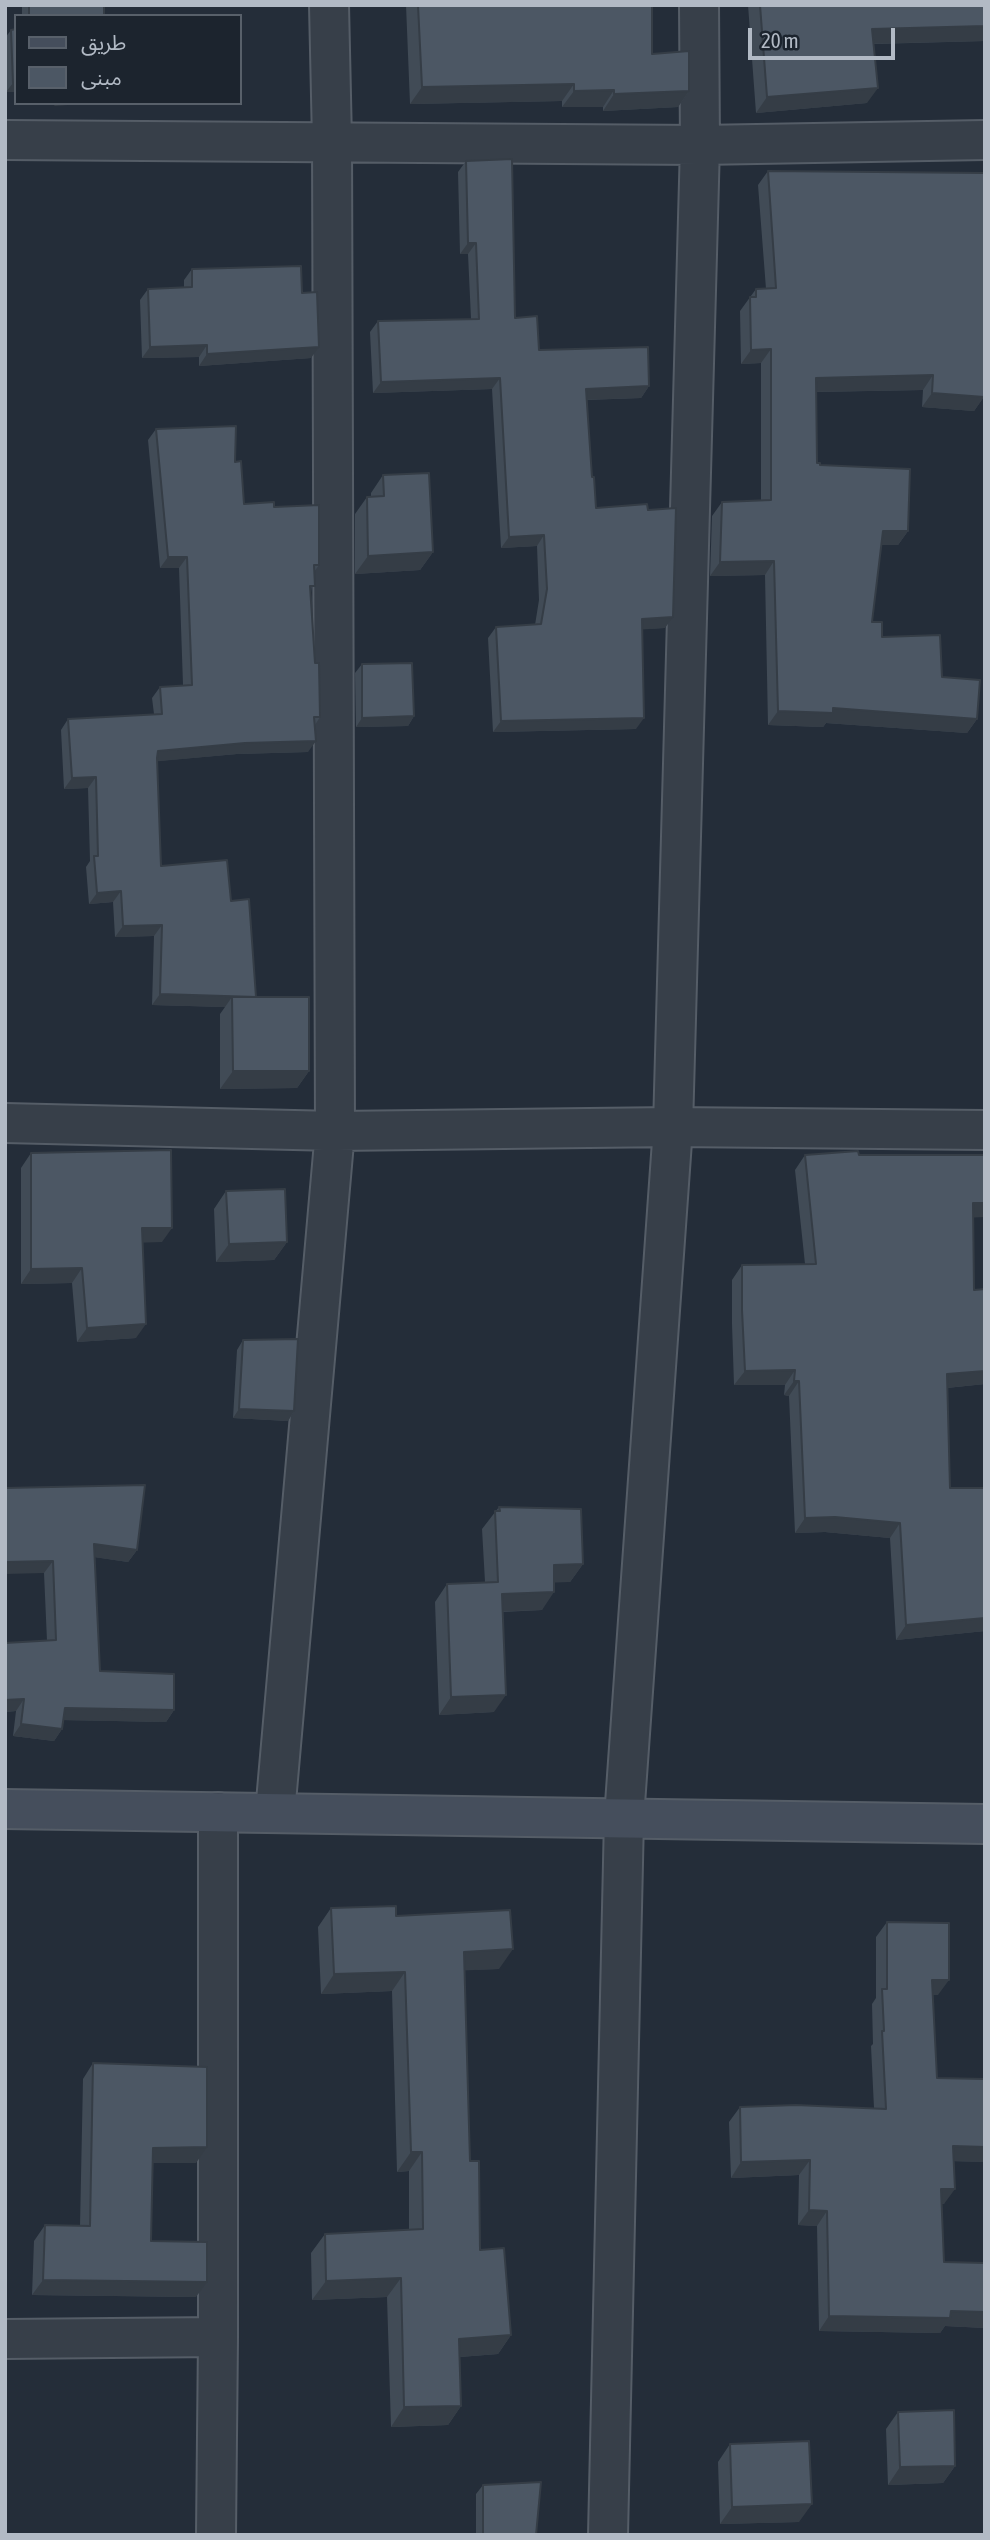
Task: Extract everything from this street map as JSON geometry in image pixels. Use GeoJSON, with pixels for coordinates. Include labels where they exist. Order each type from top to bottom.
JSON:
{"type":"FeatureCollection","features":[{"type":"Feature","properties":{"kind":"street"},"geometry":{"type":"LineString","coordinates":[[275,1814],[335,1131],[332,141],[329,5]]}},
{"type":"Feature","properties":{"kind":"street"},"geometry":{"type":"LineString","coordinates":[[608,2535],[624,1818],[673,1127],[700,145],[699,5]]}},
{"type":"Feature","properties":{"kind":"street"},"geometry":{"type":"LineString","coordinates":[[5,139],[700,145],[985,140]]}},
{"type":"Feature","properties":{"kind":"street"},"geometry":{"type":"LineString","coordinates":[[5,1123],[335,1131],[673,1127],[985,1130]]}},
{"type":"Feature","properties":{"kind":"street"},"geometry":{"type":"LineString","coordinates":[[5,1809],[985,1824]]}},
{"type":"Feature","properties":{"kind":"street"},"geometry":{"type":"LineString","coordinates":[[216,2535],[218,1812]]}},
{"type":"Feature","properties":{"kind":"street"},"geometry":{"type":"LineString","coordinates":[[5,2339],[218,2337]]}},
{"type":"Feature","properties":{"kind":"building"},"geometry":{"type":"Polygon","coordinates":[[[29,5],[104,5],[104,14],[29,14],[29,5]]]}},
{"type":"Feature","properties":{"kind":"building"},"geometry":{"type":"Polygon","coordinates":[[[418,5],[652,5],[652,54],[689,51],[689,91],[614,94],[614,90],[574,91],[574,84],[422,87],[418,5]]]}},
{"type":"Feature","properties":{"kind":"building"},"geometry":{"type":"Polygon","coordinates":[[[760,5],[985,5],[985,26],[872,29],[878,88],[767,97],[760,5]]]}},
{"type":"Feature","properties":{"kind":"building"},"geometry":{"type":"Polygon","coordinates":[[[14,29],[14,83],[13,83],[11,30],[14,29]]]}},
{"type":"Feature","properties":{"kind":"building"},"geometry":{"type":"Polygon","coordinates":[[[512,159],[515,318],[537,316],[539,350],[648,347],[649,386],[586,389],[596,508],[647,504],[648,510],[676,508],[673,617],[642,619],[644,718],[501,721],[496,627],[541,624],[547,589],[544,535],[509,537],[500,378],[381,382],[378,321],[479,319],[476,243],[468,243],[466,161],[512,159]]]}},
{"type":"Feature","properties":{"kind":"building"},"geometry":{"type":"Polygon","coordinates":[[[768,171],[985,173],[984,397],[932,393],[933,375],[816,378],[817,463],[910,469],[908,531],[883,531],[872,622],[882,622],[882,637],[940,635],[942,677],[980,680],[977,719],[833,708],[833,713],[778,711],[774,561],[720,562],[722,502],[771,500],[771,349],[751,350],[750,297],[756,297],[756,289],[776,288],[768,171]]]}},
{"type":"Feature","properties":{"kind":"building"},"geometry":{"type":"Polygon","coordinates":[[[301,266],[302,293],[317,292],[319,347],[207,354],[207,345],[150,347],[148,289],[192,287],[192,269],[301,266]]]}},
{"type":"Feature","properties":{"kind":"building"},"geometry":{"type":"Polygon","coordinates":[[[236,426],[235,462],[241,461],[244,504],[274,502],[274,507],[319,505],[319,565],[314,565],[315,586],[310,586],[315,663],[319,663],[320,717],[314,717],[316,741],[245,743],[158,751],[161,866],[227,860],[231,901],[249,899],[256,997],[160,994],[162,925],[123,926],[121,891],[97,893],[94,856],[98,856],[96,777],[72,778],[68,719],[162,714],[160,687],[192,685],[187,557],[168,557],[156,429],[236,426]]]}},
{"type":"Feature","properties":{"kind":"building"},"geometry":{"type":"Polygon","coordinates":[[[429,473],[433,552],[368,556],[367,497],[384,496],[383,475],[429,473]]]}},
{"type":"Feature","properties":{"kind":"building"},"geometry":{"type":"Polygon","coordinates":[[[412,663],[414,716],[362,718],[362,664],[412,663]]]}},
{"type":"Feature","properties":{"kind":"building"},"geometry":{"type":"Polygon","coordinates":[[[232,997],[309,997],[309,1071],[233,1071],[232,997]]]}},
{"type":"Feature","properties":{"kind":"building"},"geometry":{"type":"Polygon","coordinates":[[[171,1150],[172,1228],[142,1228],[146,1324],[87,1328],[82,1268],[31,1269],[31,1153],[171,1150]]]}},
{"type":"Feature","properties":{"kind":"building"},"geometry":{"type":"Polygon","coordinates":[[[858,1151],[859,1155],[985,1155],[985,1203],[973,1203],[974,1290],[985,1289],[985,1371],[947,1374],[950,1488],[985,1488],[985,1618],[906,1625],[900,1523],[835,1517],[805,1518],[799,1381],[794,1381],[795,1370],[745,1371],[742,1265],[816,1264],[805,1155],[858,1151]]]}},
{"type":"Feature","properties":{"kind":"building"},"geometry":{"type":"Polygon","coordinates":[[[285,1189],[287,1242],[229,1244],[226,1191],[285,1189]]]}},
{"type":"Feature","properties":{"kind":"building"},"geometry":{"type":"Polygon","coordinates":[[[298,1339],[294,1411],[239,1409],[243,1340],[298,1339]]]}},
{"type":"Feature","properties":{"kind":"building"},"geometry":{"type":"Polygon","coordinates":[[[145,1485],[137,1550],[94,1544],[100,1671],[174,1674],[174,1710],[65,1708],[62,1729],[21,1724],[24,1699],[5,1700],[5,1643],[56,1640],[53,1561],[5,1562],[5,1488],[145,1485]]]}},
{"type":"Feature","properties":{"kind":"building"},"geometry":{"type":"Polygon","coordinates":[[[499,1507],[581,1509],[583,1564],[554,1565],[554,1592],[502,1594],[506,1695],[451,1697],[447,1584],[498,1582],[495,1511],[500,1511],[499,1507]]]}},
{"type":"Feature","properties":{"kind":"building"},"geometry":{"type":"Polygon","coordinates":[[[396,1906],[396,1916],[510,1910],[513,1949],[464,1952],[470,2161],[479,2161],[480,2250],[504,2248],[511,2335],[459,2339],[461,2406],[404,2407],[401,2278],[326,2281],[325,2234],[423,2229],[422,2152],[411,2152],[405,1972],[334,1974],[331,1908],[396,1906]]]}},
{"type":"Feature","properties":{"kind":"building"},"geometry":{"type":"Polygon","coordinates":[[[887,1922],[949,1923],[949,1980],[932,1980],[937,2078],[985,2079],[985,2147],[953,2146],[955,2189],[941,2189],[944,2262],[985,2263],[985,2312],[951,2311],[950,2318],[829,2316],[827,2211],[809,2210],[810,2160],[741,2162],[740,2107],[796,2105],[886,2109],[882,1989],[887,1989],[887,1922]]]}},
{"type":"Feature","properties":{"kind":"building"},"geometry":{"type":"Polygon","coordinates":[[[93,2063],[207,2067],[207,2147],[153,2148],[151,2241],[207,2242],[207,2282],[43,2280],[45,2225],[90,2226],[93,2063]]]}},
{"type":"Feature","properties":{"kind":"building"},"geometry":{"type":"Polygon","coordinates":[[[954,2410],[955,2466],[900,2467],[898,2412],[954,2410]]]}},
{"type":"Feature","properties":{"kind":"building"},"geometry":{"type":"Polygon","coordinates":[[[809,2441],[812,2504],[732,2507],[730,2444],[809,2441]]]}},
{"type":"Feature","properties":{"kind":"building"},"geometry":{"type":"Polygon","coordinates":[[[541,2482],[536,2535],[483,2535],[483,2485],[541,2482]]]}}]}
